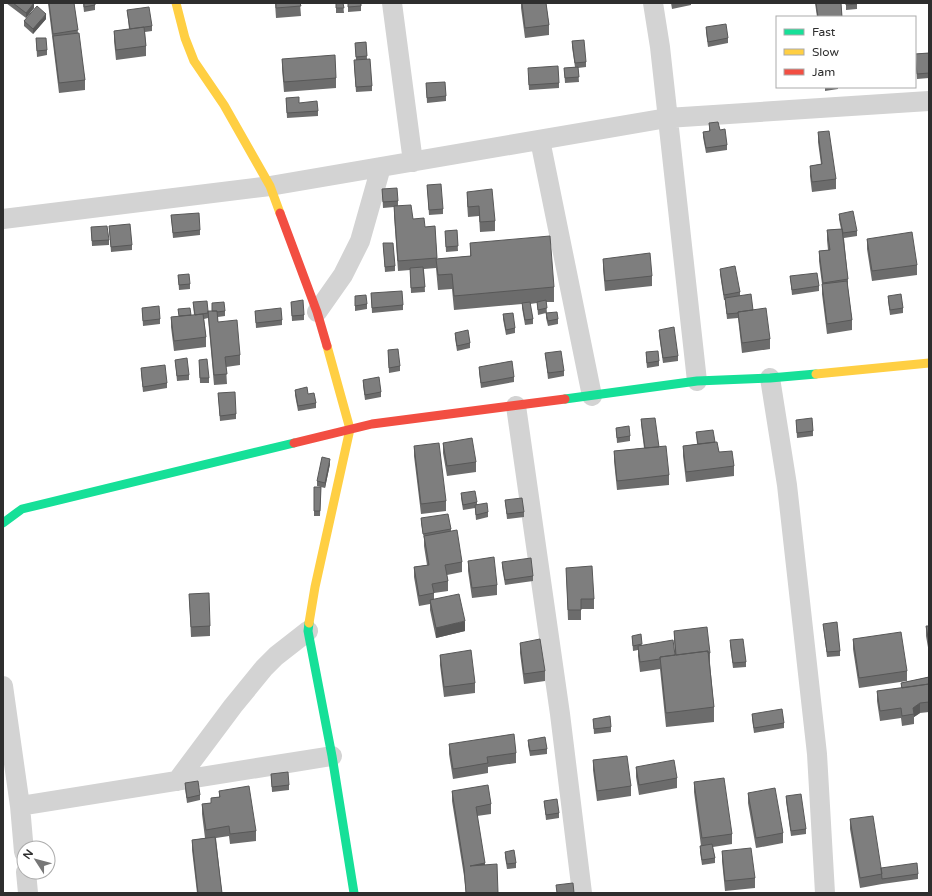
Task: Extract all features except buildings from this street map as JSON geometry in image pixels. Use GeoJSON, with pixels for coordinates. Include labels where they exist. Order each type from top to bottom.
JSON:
{"type":"FeatureCollection","features":[{"type":"Feature","properties":{"kind":"street"},"geometry":{"type":"LineString","coordinates":[[176,3],[185,38],[194,61],[224,105],[270,186],[317,312],[350,429],[315,587],[308,631],[332,756],[354,893]]}},
{"type":"Feature","properties":{"kind":"street"},"geometry":{"type":"LineString","coordinates":[[392,3],[413,162]]}},
{"type":"Feature","properties":{"kind":"street"},"geometry":{"type":"LineString","coordinates":[[653,3],[668,118],[697,381]]}},
{"type":"Feature","properties":{"kind":"street"},"geometry":{"type":"LineString","coordinates":[[3,219],[270,186],[668,118],[929,101]]}},
{"type":"Feature","properties":{"kind":"street"},"geometry":{"type":"LineString","coordinates":[[541,145],[592,396]]}},
{"type":"Feature","properties":{"kind":"street"},"geometry":{"type":"LineString","coordinates":[[317,312],[343,274],[360,241],[381,167]]}},
{"type":"Feature","properties":{"kind":"street"},"geometry":{"type":"LineString","coordinates":[[3,523],[22,509],[372,424],[697,381],[770,378],[929,364]]}},
{"type":"Feature","properties":{"kind":"street"},"geometry":{"type":"LineString","coordinates":[[770,378],[787,485],[816,746],[825,893]]}},
{"type":"Feature","properties":{"kind":"street"},"geometry":{"type":"LineString","coordinates":[[516,406],[560,714],[582,893]]}},
{"type":"Feature","properties":{"kind":"street"},"geometry":{"type":"LineString","coordinates":[[177,781],[233,706],[264,668],[276,656],[308,631]]}},
{"type":"Feature","properties":{"kind":"street"},"geometry":{"type":"LineString","coordinates":[[3,686],[20,806],[23,840]]}},
{"type":"Feature","properties":{"kind":"street"},"geometry":{"type":"LineString","coordinates":[[20,806],[332,756]]}},
{"type":"Feature","properties":{"kind":"street"},"geometry":{"type":"LineString","coordinates":[[27,880],[28,893]]}},
{"type":"Feature","properties":{"kind":"traffic: fast"},"geometry":{"type":"LineString","coordinates":[[565,399],[697,381],[770,378],[816,374]]}},
{"type":"Feature","properties":{"kind":"traffic: fast"},"geometry":{"type":"LineString","coordinates":[[3,523],[22,509],[294,443]]}},
{"type":"Feature","properties":{"kind":"traffic: fast"},"geometry":{"type":"LineString","coordinates":[[309,623],[308,631],[332,756],[354,893]]}},
{"type":"Feature","properties":{"kind":"traffic: slow"},"geometry":{"type":"LineString","coordinates":[[176,3],[185,38],[194,61],[224,105],[270,186],[280,213]]}},
{"type":"Feature","properties":{"kind":"traffic: slow"},"geometry":{"type":"LineString","coordinates":[[309,623],[315,587],[350,429],[327,346]]}},
{"type":"Feature","properties":{"kind":"traffic: slow"},"geometry":{"type":"LineString","coordinates":[[816,374],[929,363]]}},
{"type":"Feature","properties":{"kind":"traffic: jam"},"geometry":{"type":"LineString","coordinates":[[280,213],[317,312],[327,346]]}},
{"type":"Feature","properties":{"kind":"traffic: jam"},"geometry":{"type":"LineString","coordinates":[[294,443],[372,424],[565,399]]}}]}
